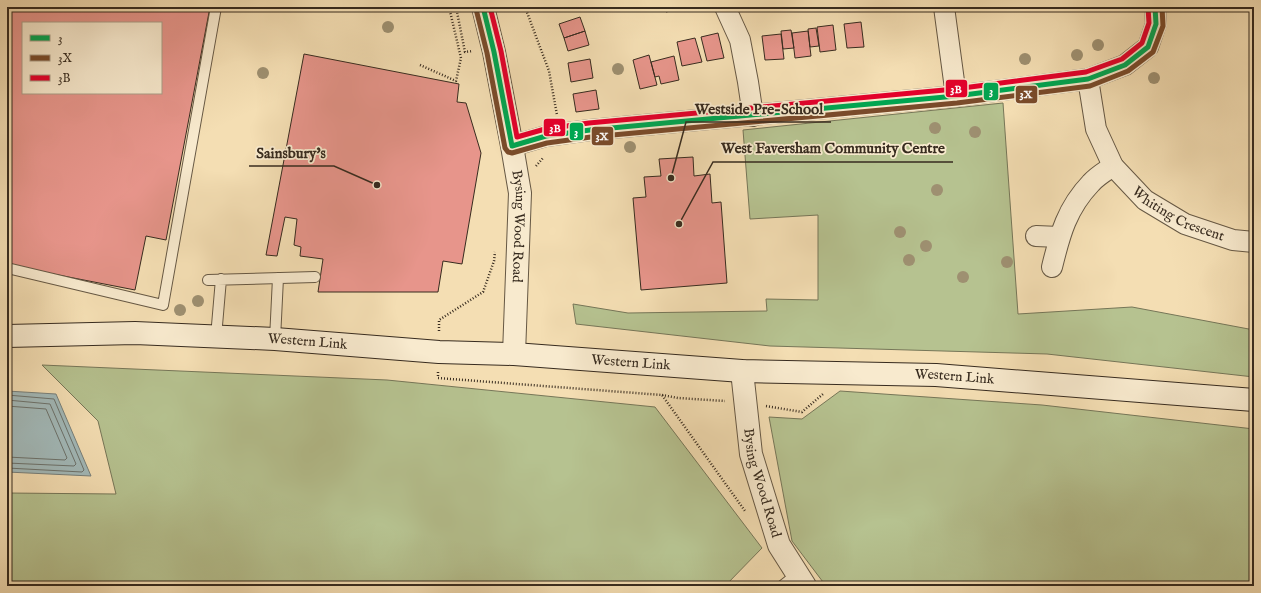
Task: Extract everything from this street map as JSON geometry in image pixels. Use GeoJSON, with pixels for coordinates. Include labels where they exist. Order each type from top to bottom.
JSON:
{"type":"FeatureCollection","features":[{"type":"Feature","properties":{"kind":"main road","name":"Bysing Wood Road"},"geometry":{"type":"LineString","coordinates":[[483,7],[494,52],[520,193],[514,354]]}},
{"type":"Feature","properties":{"kind":"main road","name":"Western Link"},"geometry":{"type":"LineString","coordinates":[[7,336],[135,333],[275,339],[439,352],[514,354],[742,371],[936,375],[1254,400]]}},
{"type":"Feature","properties":{"kind":"main road","name":"Bysing Wood Road"},"geometry":{"type":"LineString","coordinates":[[742,371],[752,454],[778,545],[794,582]]}},
{"type":"Feature","properties":{"kind":"street"},"geometry":{"type":"LineString","coordinates":[[725,7],[740,40],[753,116]]}},
{"type":"Feature","properties":{"kind":"street"},"geometry":{"type":"LineString","coordinates":[[944,7],[956,96]]}},
{"type":"Feature","properties":{"kind":"street"},"geometry":{"type":"LineString","coordinates":[[512,146],[546,136],[590,130],[956,96],[1088,79],[1125,66],[1148,46],[1156,24],[1155,7]]}},
{"type":"Feature","properties":{"kind":"street","name":"Whiting Crescent"},"geometry":{"type":"LineString","coordinates":[[1088,79],[1096,129],[1114,166],[1145,200],[1185,224],[1233,240],[1254,242]]}},
{"type":"Feature","properties":{"kind":"street"},"geometry":{"type":"LineString","coordinates":[[1052,267],[1059,237],[1074,204],[1092,182],[1114,166]]}},
{"type":"Feature","properties":{"kind":"street"},"geometry":{"type":"LineString","coordinates":[[1036,236],[1059,237]]}},
{"type":"Feature","properties":{"kind":"lane"},"geometry":{"type":"LineString","coordinates":[[7,268],[163,305],[216,7]]}},
{"type":"Feature","properties":{"kind":"lane"},"geometry":{"type":"LineString","coordinates":[[275,339],[278,278]]}},
{"type":"Feature","properties":{"kind":"lane"},"geometry":{"type":"LineString","coordinates":[[208,280],[315,278]]}},
{"type":"Feature","properties":{"kind":"lane"},"geometry":{"type":"LineString","coordinates":[[216,337],[221,279]]}},
{"type":"Feature","properties":{"kind":"path"},"geometry":{"type":"LineString","coordinates":[[420,65],[456,81],[461,58],[449,7]]}},
{"type":"Feature","properties":{"kind":"path"},"geometry":{"type":"LineString","coordinates":[[456,7],[465,52],[478,50]]}},
{"type":"Feature","properties":{"kind":"path"},"geometry":{"type":"LineString","coordinates":[[525,7],[549,71],[560,134],[559,146],[533,169]]}},
{"type":"Feature","properties":{"kind":"path"},"geometry":{"type":"LineString","coordinates":[[483,292],[439,320],[438,378],[662,395],[748,515]]}},
{"type":"Feature","properties":{"kind":"green space"},"geometry":{"type":"Polygon","coordinates":[[[1003,103],[1018,314],[1132,307],[1254,330],[1254,377],[1047,354],[770,346],[576,324],[573,304],[628,313],[767,311],[766,299],[818,300],[818,215],[750,219],[743,130],[1003,103]]]}},
{"type":"Feature","properties":{"kind":"green space"},"geometry":{"type":"Polygon","coordinates":[[[42,365],[387,380],[655,407],[762,548],[725,586],[101,586],[90,582],[61,586],[7,586],[7,493],[116,494],[98,421],[42,365]]]}},
{"type":"Feature","properties":{"kind":"green space"},"geometry":{"type":"Polygon","coordinates":[[[840,391],[1042,405],[1254,429],[1254,586],[826,586],[792,541],[769,417],[802,419],[840,391]]]}},
{"type":"Feature","properties":{"kind":"water"},"geometry":{"type":"Polygon","coordinates":[[[7,391],[56,394],[91,476],[7,472],[7,391]]]}},
{"type":"Feature","properties":{"kind":"building"},"geometry":{"type":"Polygon","coordinates":[[[7,7],[210,7],[166,240],[146,236],[135,290],[7,265],[7,7]]]}},
{"type":"Feature","properties":{"kind":"building"},"geometry":{"type":"Polygon","coordinates":[[[665,7],[687,7],[666,12],[665,7]]]}},
{"type":"Feature","properties":{"kind":"building"},"geometry":{"type":"Polygon","coordinates":[[[760,7],[776,7],[761,10],[760,7]]]}},
{"type":"Feature","properties":{"kind":"building"},"geometry":{"type":"Polygon","coordinates":[[[580,17],[585,31],[564,38],[559,24],[580,17]]]}},
{"type":"Feature","properties":{"kind":"building"},"geometry":{"type":"Polygon","coordinates":[[[861,22],[864,47],[847,48],[844,24],[861,22]]]}},
{"type":"Feature","properties":{"kind":"building"},"geometry":{"type":"Polygon","coordinates":[[[833,25],[836,50],[820,52],[817,27],[833,25]]]}},
{"type":"Feature","properties":{"kind":"building"},"geometry":{"type":"Polygon","coordinates":[[[816,28],[819,46],[810,47],[808,29],[816,28]]]}},
{"type":"Feature","properties":{"kind":"building"},"geometry":{"type":"Polygon","coordinates":[[[791,30],[794,48],[783,49],[781,31],[791,30]]]}},
{"type":"Feature","properties":{"kind":"building"},"geometry":{"type":"Polygon","coordinates":[[[585,31],[589,45],[568,51],[564,38],[585,31]]]}},
{"type":"Feature","properties":{"kind":"building"},"geometry":{"type":"Polygon","coordinates":[[[808,31],[811,56],[795,58],[792,33],[808,31]]]}},
{"type":"Feature","properties":{"kind":"building"},"geometry":{"type":"Polygon","coordinates":[[[718,33],[724,58],[707,61],[701,37],[718,33]]]}},
{"type":"Feature","properties":{"kind":"building"},"geometry":{"type":"Polygon","coordinates":[[[781,34],[784,59],[765,60],[762,36],[781,34]]]}},
{"type":"Feature","properties":{"kind":"building"},"geometry":{"type":"Polygon","coordinates":[[[695,38],[702,62],[682,66],[677,42],[695,38]]]}},
{"type":"Feature","properties":{"kind":"building"},"geometry":{"type":"Polygon","coordinates":[[[304,54],[459,84],[457,102],[466,103],[481,153],[462,264],[443,261],[438,292],[318,292],[323,259],[300,256],[301,247],[294,245],[297,219],[285,217],[277,256],[266,255],[304,54]]]}},
{"type":"Feature","properties":{"kind":"building"},"geometry":{"type":"Polygon","coordinates":[[[649,55],[657,85],[640,89],[633,60],[649,55]]]}},
{"type":"Feature","properties":{"kind":"building"},"geometry":{"type":"Polygon","coordinates":[[[674,56],[679,80],[661,84],[659,76],[655,77],[651,62],[674,56]]]}},
{"type":"Feature","properties":{"kind":"building"},"geometry":{"type":"Polygon","coordinates":[[[590,59],[593,78],[571,82],[568,63],[590,59]]]}},
{"type":"Feature","properties":{"kind":"building"},"geometry":{"type":"Polygon","coordinates":[[[596,90],[599,109],[576,112],[573,94],[596,90]]]}},
{"type":"Feature","properties":{"kind":"building"},"geometry":{"type":"Polygon","coordinates":[[[693,157],[694,176],[710,174],[712,203],[721,202],[727,283],[641,290],[633,198],[646,197],[644,177],[661,176],[659,159],[693,157]]]}},
{"type":"Feature","properties":{"kind":"transit line","name":"3"},"geometry":{"type":"LineString","coordinates":[[483,7],[494,52],[512,146],[546,136],[590,130],[956,96],[1088,79],[1125,65],[1148,47],[1156,24],[1155,7]]}},
{"type":"Feature","properties":{"kind":"transit line","name":"3B"},"geometry":{"type":"LineString","coordinates":[[490,7],[501,51],[517,137],[545,129],[589,123],[955,89],[1086,72],[1122,59],[1142,43],[1149,23],[1148,7]]}},
{"type":"Feature","properties":{"kind":"transit line","name":"3X"},"geometry":{"type":"LineString","coordinates":[[476,9],[487,53],[505,148],[508,152],[512,153],[547,143],[591,137],[957,103],[1090,86],[1128,71],[1153,52],[1163,26],[1162,7]]}},
{"type":"Feature","properties":{"kind":"place","name":"Westside Pre-School"},"geometry":{"type":"Point","coordinates":[671,178]}},
{"type":"Feature","properties":{"kind":"place","name":"Sainsbury's"},"geometry":{"type":"Point","coordinates":[377,185]}},
{"type":"Feature","properties":{"kind":"place","name":"West Faversham Community Centre"},"geometry":{"type":"Point","coordinates":[679,224]}}]}
